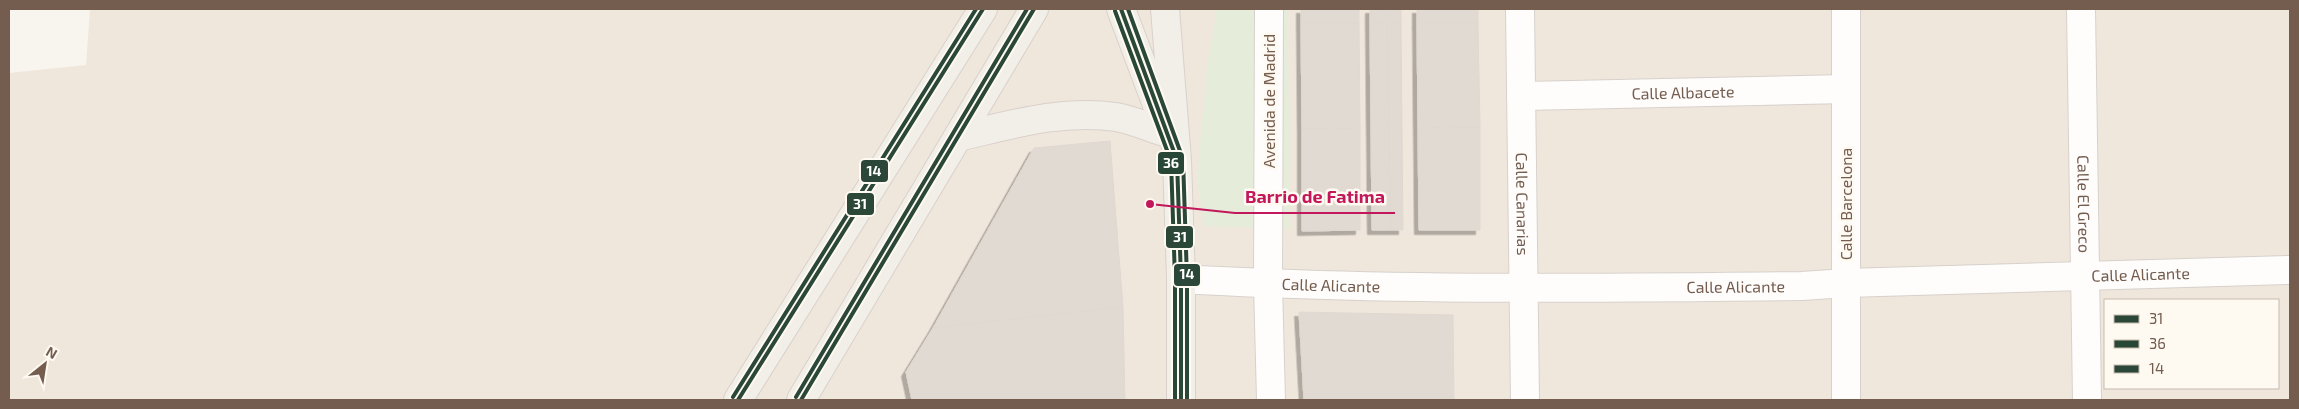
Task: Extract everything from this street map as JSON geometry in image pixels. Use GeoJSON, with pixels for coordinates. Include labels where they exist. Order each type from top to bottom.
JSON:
{"type":"FeatureCollection","features":[{"type":"Feature","properties":{"kind":"main road"},"geometry":{"type":"LineString","coordinates":[[738,400],[983,9]]}},
{"type":"Feature","properties":{"kind":"main road"},"geometry":{"type":"LineString","coordinates":[[801,400],[1034,9]]}},
{"type":"Feature","properties":{"kind":"main road"},"geometry":{"type":"LineString","coordinates":[[1121,9],[1178,160]]}},
{"type":"Feature","properties":{"kind":"main road"},"geometry":{"type":"LineString","coordinates":[[1165,9],[1178,160],[1182,279],[1182,400]]}},
{"type":"Feature","properties":{"kind":"main road"},"geometry":{"type":"LineString","coordinates":[[958,137],[1036,119],[1078,114],[1118,118],[1168,133]]}},
{"type":"Feature","properties":{"kind":"street","name":"Avenida de Madrid"},"geometry":{"type":"LineString","coordinates":[[1269,9],[1268,284],[1271,400]]}},
{"type":"Feature","properties":{"kind":"street","name":"Calle Canarias"},"geometry":{"type":"LineString","coordinates":[[1520,9],[1525,400]]}},
{"type":"Feature","properties":{"kind":"street","name":"Calle Barcelona"},"geometry":{"type":"LineString","coordinates":[[1846,9],[1846,400]]}},
{"type":"Feature","properties":{"kind":"street","name":"Calle El Greco"},"geometry":{"type":"LineString","coordinates":[[2081,9],[2087,400]]}},
{"type":"Feature","properties":{"kind":"street","name":"Calle Albacete"},"geometry":{"type":"LineString","coordinates":[[1521,96],[1846,89]]}},
{"type":"Feature","properties":{"kind":"street","name":"Calle Alicante"},"geometry":{"type":"LineString","coordinates":[[1182,279],[1268,284],[1523,288],[1802,286],[2085,275],[2290,270]]}},
{"type":"Feature","properties":{"kind":"shaded area"},"geometry":{"type":"Polygon","coordinates":[[[90,9],[2290,9],[2290,400],[9,400],[9,73],[86,65],[90,9]]]}},
{"type":"Feature","properties":{"kind":"green space"},"geometry":{"type":"Polygon","coordinates":[[[1217,9],[1288,9],[1290,229],[1204,226],[1197,180],[1207,65],[1217,9]]]}},
{"type":"Feature","properties":{"kind":"building"},"geometry":{"type":"Polygon","coordinates":[[[1301,9],[1359,9],[1359,23],[1301,23],[1301,9]]]}},
{"type":"Feature","properties":{"kind":"building"},"geometry":{"type":"Polygon","coordinates":[[[1370,9],[1387,9],[1387,22],[1370,23],[1370,9]]]}},
{"type":"Feature","properties":{"kind":"building"},"geometry":{"type":"Polygon","coordinates":[[[1387,9],[1401,9],[1401,22],[1387,22],[1387,9]]]}},
{"type":"Feature","properties":{"kind":"building"},"geometry":{"type":"Polygon","coordinates":[[[1417,9],[1478,9],[1478,23],[1417,23],[1417,9]]]}},
{"type":"Feature","properties":{"kind":"building"},"geometry":{"type":"Polygon","coordinates":[[[1387,22],[1389,128],[1371,128],[1370,23],[1387,22]]]}},
{"type":"Feature","properties":{"kind":"building"},"geometry":{"type":"Polygon","coordinates":[[[1387,22],[1401,22],[1402,128],[1389,128],[1387,22]]]}},
{"type":"Feature","properties":{"kind":"building"},"geometry":{"type":"Polygon","coordinates":[[[1301,23],[1359,23],[1360,128],[1302,129],[1301,23]]]}},
{"type":"Feature","properties":{"kind":"building"},"geometry":{"type":"Polygon","coordinates":[[[1417,23],[1478,23],[1480,127],[1418,128],[1417,23]]]}},
{"type":"Feature","properties":{"kind":"building"},"geometry":{"type":"Polygon","coordinates":[[[1480,127],[1480,230],[1419,230],[1418,128],[1480,127]]]}},
{"type":"Feature","properties":{"kind":"building"},"geometry":{"type":"Polygon","coordinates":[[[1360,128],[1360,230],[1302,231],[1302,129],[1360,128]]]}},
{"type":"Feature","properties":{"kind":"building"},"geometry":{"type":"Polygon","coordinates":[[[1371,128],[1389,128],[1390,230],[1372,230],[1371,128]]]}},
{"type":"Feature","properties":{"kind":"building"},"geometry":{"type":"Polygon","coordinates":[[[1389,128],[1402,128],[1403,230],[1390,230],[1389,128]]]}},
{"type":"Feature","properties":{"kind":"building"},"geometry":{"type":"Polygon","coordinates":[[[1110,141],[1123,307],[933,328],[1034,148],[1110,141]]]}},
{"type":"Feature","properties":{"kind":"building"},"geometry":{"type":"Polygon","coordinates":[[[1123,307],[1125,400],[912,400],[906,372],[933,328],[1123,307]]]}},
{"type":"Feature","properties":{"kind":"building"},"geometry":{"type":"Polygon","coordinates":[[[1299,312],[1453,315],[1454,400],[1304,400],[1299,312]]]}},
{"type":"Feature","properties":{"kind":"transit line","name":"14"},"geometry":{"type":"LineString","coordinates":[[733,397],[976,9]]}},
{"type":"Feature","properties":{"kind":"transit line","name":"31"},"geometry":{"type":"LineString","coordinates":[[738,400],[983,9]]}},
{"type":"Feature","properties":{"kind":"transit line","name":"14"},"geometry":{"type":"LineString","coordinates":[[796,397],[1027,9]]}},
{"type":"Feature","properties":{"kind":"transit line","name":"31"},"geometry":{"type":"LineString","coordinates":[[801,400],[1034,9]]}},
{"type":"Feature","properties":{"kind":"transit line","name":"31"},"geometry":{"type":"LineString","coordinates":[[1121,9],[1177,160],[1181,279],[1181,400]]}},
{"type":"Feature","properties":{"kind":"transit line","name":"14"},"geometry":{"type":"LineString","coordinates":[[1128,9],[1183,159],[1187,279],[1187,400]]}},
{"type":"Feature","properties":{"kind":"transit line","name":"36"},"geometry":{"type":"LineString","coordinates":[[1115,11],[1171,161],[1175,279],[1175,400]]}},
{"type":"Feature","properties":{"kind":"place","name":"Barrio de Fatima"},"geometry":{"type":"Point","coordinates":[1150,204]}}]}
